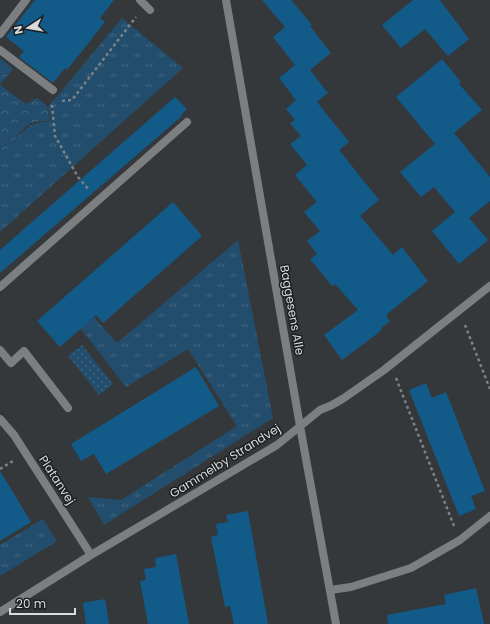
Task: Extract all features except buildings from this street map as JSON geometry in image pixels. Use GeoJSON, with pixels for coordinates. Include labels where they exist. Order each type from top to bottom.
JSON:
{"type":"FeatureCollection","features":[{"type":"Feature","properties":{"kind":"street"},"geometry":{"type":"LineString","coordinates":[[0,34],[26,0]]}},
{"type":"Feature","properties":{"kind":"street","name":"Baggesens Alle"},"geometry":{"type":"LineString","coordinates":[[226,0],[336,624]]}},
{"type":"Feature","properties":{"kind":"street"},"geometry":{"type":"LineString","coordinates":[[0,50],[53,90]]}},
{"type":"Feature","properties":{"kind":"street"},"geometry":{"type":"LineString","coordinates":[[0,287],[187,122]]}},
{"type":"Feature","properties":{"kind":"street","name":"Gammelby Strandvej"},"geometry":{"type":"LineString","coordinates":[[0,612],[91,555],[277,446],[320,410],[344,398],[390,365],[490,286]]}},
{"type":"Feature","properties":{"kind":"street"},"geometry":{"type":"LineString","coordinates":[[0,350],[11,363],[24,351],[68,408]]}},
{"type":"Feature","properties":{"kind":"street","name":"Platanvej"},"geometry":{"type":"LineString","coordinates":[[0,419],[14,435],[91,555]]}},
{"type":"Feature","properties":{"kind":"street"},"geometry":{"type":"LineString","coordinates":[[330,590],[351,587],[411,568],[460,540],[490,516]]}},
{"type":"Feature","properties":{"kind":"path"},"geometry":{"type":"LineString","coordinates":[[51,102],[72,100],[145,5]]}},
{"type":"Feature","properties":{"kind":"path"},"geometry":{"type":"LineString","coordinates":[[53,90],[51,102],[55,136],[78,177],[98,201]]}},
{"type":"Feature","properties":{"kind":"path"},"geometry":{"type":"LineString","coordinates":[[459,310],[490,389]]}},
{"type":"Feature","properties":{"kind":"path"},"geometry":{"type":"LineString","coordinates":[[390,365],[460,540]]}},
{"type":"Feature","properties":{"kind":"green space"},"geometry":{"type":"Polygon","coordinates":[[[122,18],[183,68],[0,232],[0,156],[27,128],[36,123],[51,121],[48,107],[122,18]]]}},
{"type":"Feature","properties":{"kind":"green space"},"geometry":{"type":"Polygon","coordinates":[[[0,58],[13,69],[0,85],[0,58]]]}},
{"type":"Feature","properties":{"kind":"green space"},"geometry":{"type":"Polygon","coordinates":[[[0,85],[26,104],[37,98],[47,106],[50,121],[34,122],[29,124],[20,132],[0,156],[0,85]]]}},
{"type":"Feature","properties":{"kind":"green space"},"geometry":{"type":"Polygon","coordinates":[[[238,240],[273,418],[104,525],[88,497],[121,500],[237,426],[188,349],[126,387],[78,325],[92,315],[117,343],[238,240]]]}},
{"type":"Feature","properties":{"kind":"green space"},"geometry":{"type":"Polygon","coordinates":[[[82,345],[113,384],[99,395],[68,356],[82,345]]]}},
{"type":"Feature","properties":{"kind":"green space"},"geometry":{"type":"Polygon","coordinates":[[[43,519],[57,541],[0,576],[0,545],[43,519]]]}}]}
